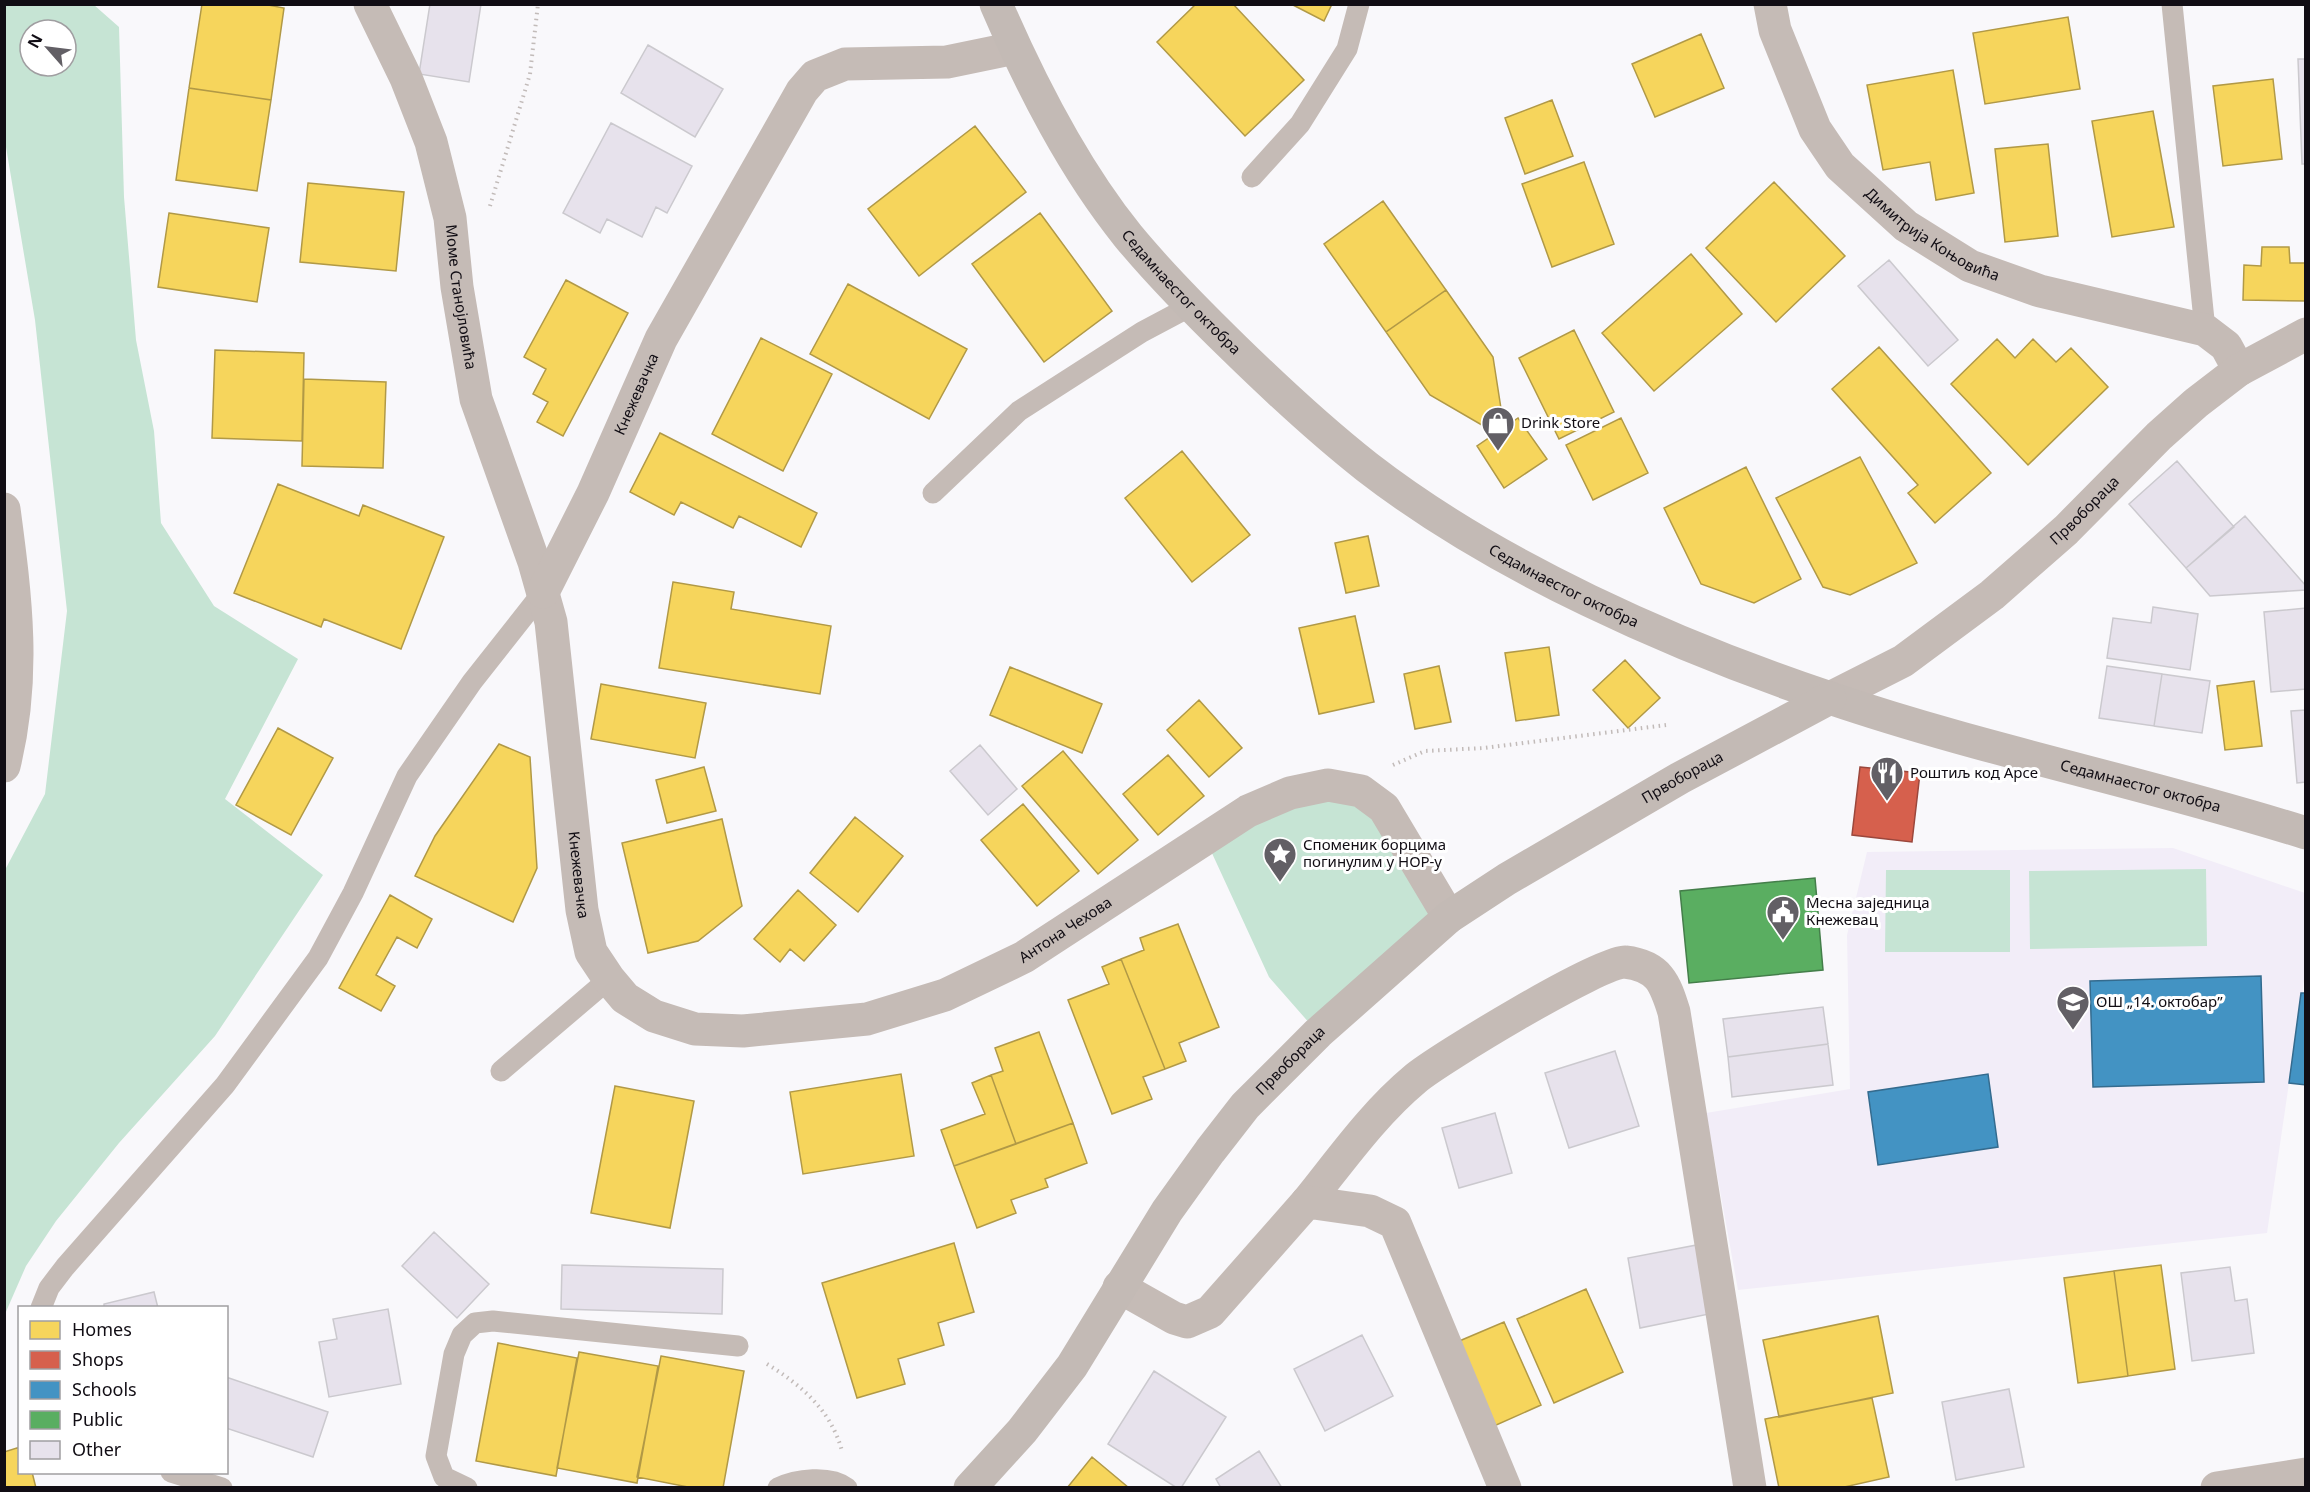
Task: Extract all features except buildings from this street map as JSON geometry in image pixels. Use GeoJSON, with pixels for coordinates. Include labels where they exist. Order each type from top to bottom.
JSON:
{"type":"FeatureCollection","features":[{"type":"Feature","properties":{"kind":"street","name":"Моме Станојловића"},"geometry":{"type":"LineString","coordinates":[[370,4],[406,78],[431,142],[450,218],[457,287],[476,399],[543,592]]}},
{"type":"Feature","properties":{"kind":"street"},"geometry":{"type":"LineString","coordinates":[[996,4],[1015,48]]}},
{"type":"Feature","properties":{"kind":"street","name":"Димитрија Коњовића"},"geometry":{"type":"LineString","coordinates":[[1770,4],[1775,30],[1815,129],[1840,166],[1906,226],[1970,266],[2040,291],[2205,330],[2226,346],[2239,369]]}},
{"type":"Feature","properties":{"kind":"street","name":"Кнежевачка"},"geometry":{"type":"LineString","coordinates":[[609,979],[591,952],[582,910],[557,655],[543,592],[593,493],[662,339],[802,91],[815,76],[845,64],[947,62],[1015,48]]}},
{"type":"Feature","properties":{"kind":"street","name":"Седамнаестог октобра"},"geometry":{"type":"LineString","coordinates":[[1015,48],[1079,165],[1128,235],[1191,306],[1288,401],[1368,468],[1476,540],[1563,586],[1691,645],[1830,698],[2018,752],[2177,794],[2306,833]]}},
{"type":"Feature","properties":{"kind":"street","name":"Првобораца"},"geometry":{"type":"LineString","coordinates":[[970,1488],[1047,1400],[1072,1366],[1167,1211],[1245,1106],[1318,1033],[1449,918],[1507,879],[1638,802],[1903,661],[1992,595],[2066,530],[2159,436],[2239,369],[2306,334]]}},
{"type":"Feature","properties":{"kind":"street"},"geometry":{"type":"LineString","coordinates":[[4,509],[18,614],[17,679],[11,739],[4,766]]}},
{"type":"Feature","properties":{"kind":"street","name":"Антона Чехова"},"geometry":{"type":"LineString","coordinates":[[609,979],[625,998],[654,1016],[695,1029],[743,1031],[867,1019],[945,995],[1024,957],[1248,811],[1290,793],[1328,785],[1361,791],[1384,808],[1449,918]]}},
{"type":"Feature","properties":{"kind":"street"},"geometry":{"type":"LineString","coordinates":[[1119,1287],[1174,1318],[1187,1322],[1210,1312],[1307,1202],[1368,1125],[1416,1078],[1484,1034],[1596,972],[1623,961],[1654,970],[1666,985],[1674,1012],[1750,1488]]}},
{"type":"Feature","properties":{"kind":"street"},"geometry":{"type":"LineString","coordinates":[[1307,1202],[1370,1211],[1395,1223],[1505,1488]]}},
{"type":"Feature","properties":{"kind":"street"},"geometry":{"type":"LineString","coordinates":[[2217,1488],[2306,1474]]}},
{"type":"Feature","properties":{"kind":"lane"},"geometry":{"type":"LineString","coordinates":[[1251,177],[1300,124],[1347,49],[1359,4]]}},
{"type":"Feature","properties":{"kind":"lane"},"geometry":{"type":"LineString","coordinates":[[2172,4],[2205,330]]}},
{"type":"Feature","properties":{"kind":"lane"},"geometry":{"type":"LineString","coordinates":[[933,493],[1019,411],[1142,333],[1191,306]]}},
{"type":"Feature","properties":{"kind":"lane"},"geometry":{"type":"LineString","coordinates":[[42,1306],[49,1288],[64,1267],[225,1085],[318,958],[353,893],[407,776],[472,682],[543,592]]}},
{"type":"Feature","properties":{"kind":"lane"},"geometry":{"type":"LineString","coordinates":[[501,1071],[609,979]]}},
{"type":"Feature","properties":{"kind":"lane"},"geometry":{"type":"LineString","coordinates":[[467,1488],[444,1477],[436,1456],[454,1354],[462,1335],[475,1323],[493,1321],[738,1346]]}},
{"type":"Feature","properties":{"kind":"lane"},"geometry":{"type":"LineString","coordinates":[[174,1474],[222,1488]]}},
{"type":"Feature","properties":{"kind":"lane"},"geometry":{"type":"LineString","coordinates":[[778,1488],[816,1480],[844,1486]]}},
{"type":"Feature","properties":{"kind":"path"},"geometry":{"type":"LineString","coordinates":[[489,208],[530,74],[538,4]]}},
{"type":"Feature","properties":{"kind":"path"},"geometry":{"type":"LineString","coordinates":[[1361,791],[1393,765],[1425,751],[1484,748],[1666,725]]}},
{"type":"Feature","properties":{"kind":"path"},"geometry":{"type":"LineString","coordinates":[[738,1346],[788,1377],[819,1405],[837,1432],[843,1457],[844,1486]]}},
{"type":"Feature","properties":{"kind":"shaded area","name":"ОШ „14. октобар”"},"geometry":{"type":"Polygon","coordinates":[[[2173,848],[2305,893],[2305,974],[2267,1233],[1738,1290],[1706,1113],[1850,1089],[1847,935],[1867,852],[2173,848]]]}},
{"type":"Feature","properties":{"kind":"green space"},"geometry":{"type":"Polygon","coordinates":[[[5,4],[94,5],[119,27],[124,197],[136,340],[154,431],[161,523],[214,606],[298,659],[225,799],[323,875],[215,1036],[119,1143],[56,1221],[26,1266],[5,1314],[5,870],[45,794],[67,611],[35,320],[5,141],[5,4]]]}},
{"type":"Feature","properties":{"kind":"green space"},"geometry":{"type":"Polygon","coordinates":[[[1346,788],[1400,834],[1449,917],[1318,1033],[1269,977],[1205,838],[1346,788]]]}},
{"type":"Feature","properties":{"kind":"green space"},"geometry":{"type":"Polygon","coordinates":[[[2206,869],[2207,946],[2030,949],[2029,871],[2206,869]]]}},
{"type":"Feature","properties":{"kind":"green space"},"geometry":{"type":"Polygon","coordinates":[[[1886,870],[2010,870],[2010,952],[1885,952],[1886,870]]]}},
{"type":"Feature","properties":{"kind":"place","name":"Drink Store"},"geometry":{"type":"Point","coordinates":[1498,452]}},
{"type":"Feature","properties":{"kind":"place","name":"Роштиљ код Арсе"},"geometry":{"type":"Point","coordinates":[1887,802]}},
{"type":"Feature","properties":{"kind":"place","name":"Споменик борцима погинулим у НОР-у"},"geometry":{"type":"Point","coordinates":[1280,883]}},
{"type":"Feature","properties":{"kind":"place","name":"Месна заједница Кнежевац"},"geometry":{"type":"Point","coordinates":[1783,941]}},
{"type":"Feature","properties":{"kind":"place","name":"ОШ „14. октобар”"},"geometry":{"type":"Point","coordinates":[2073,1031]}}]}
